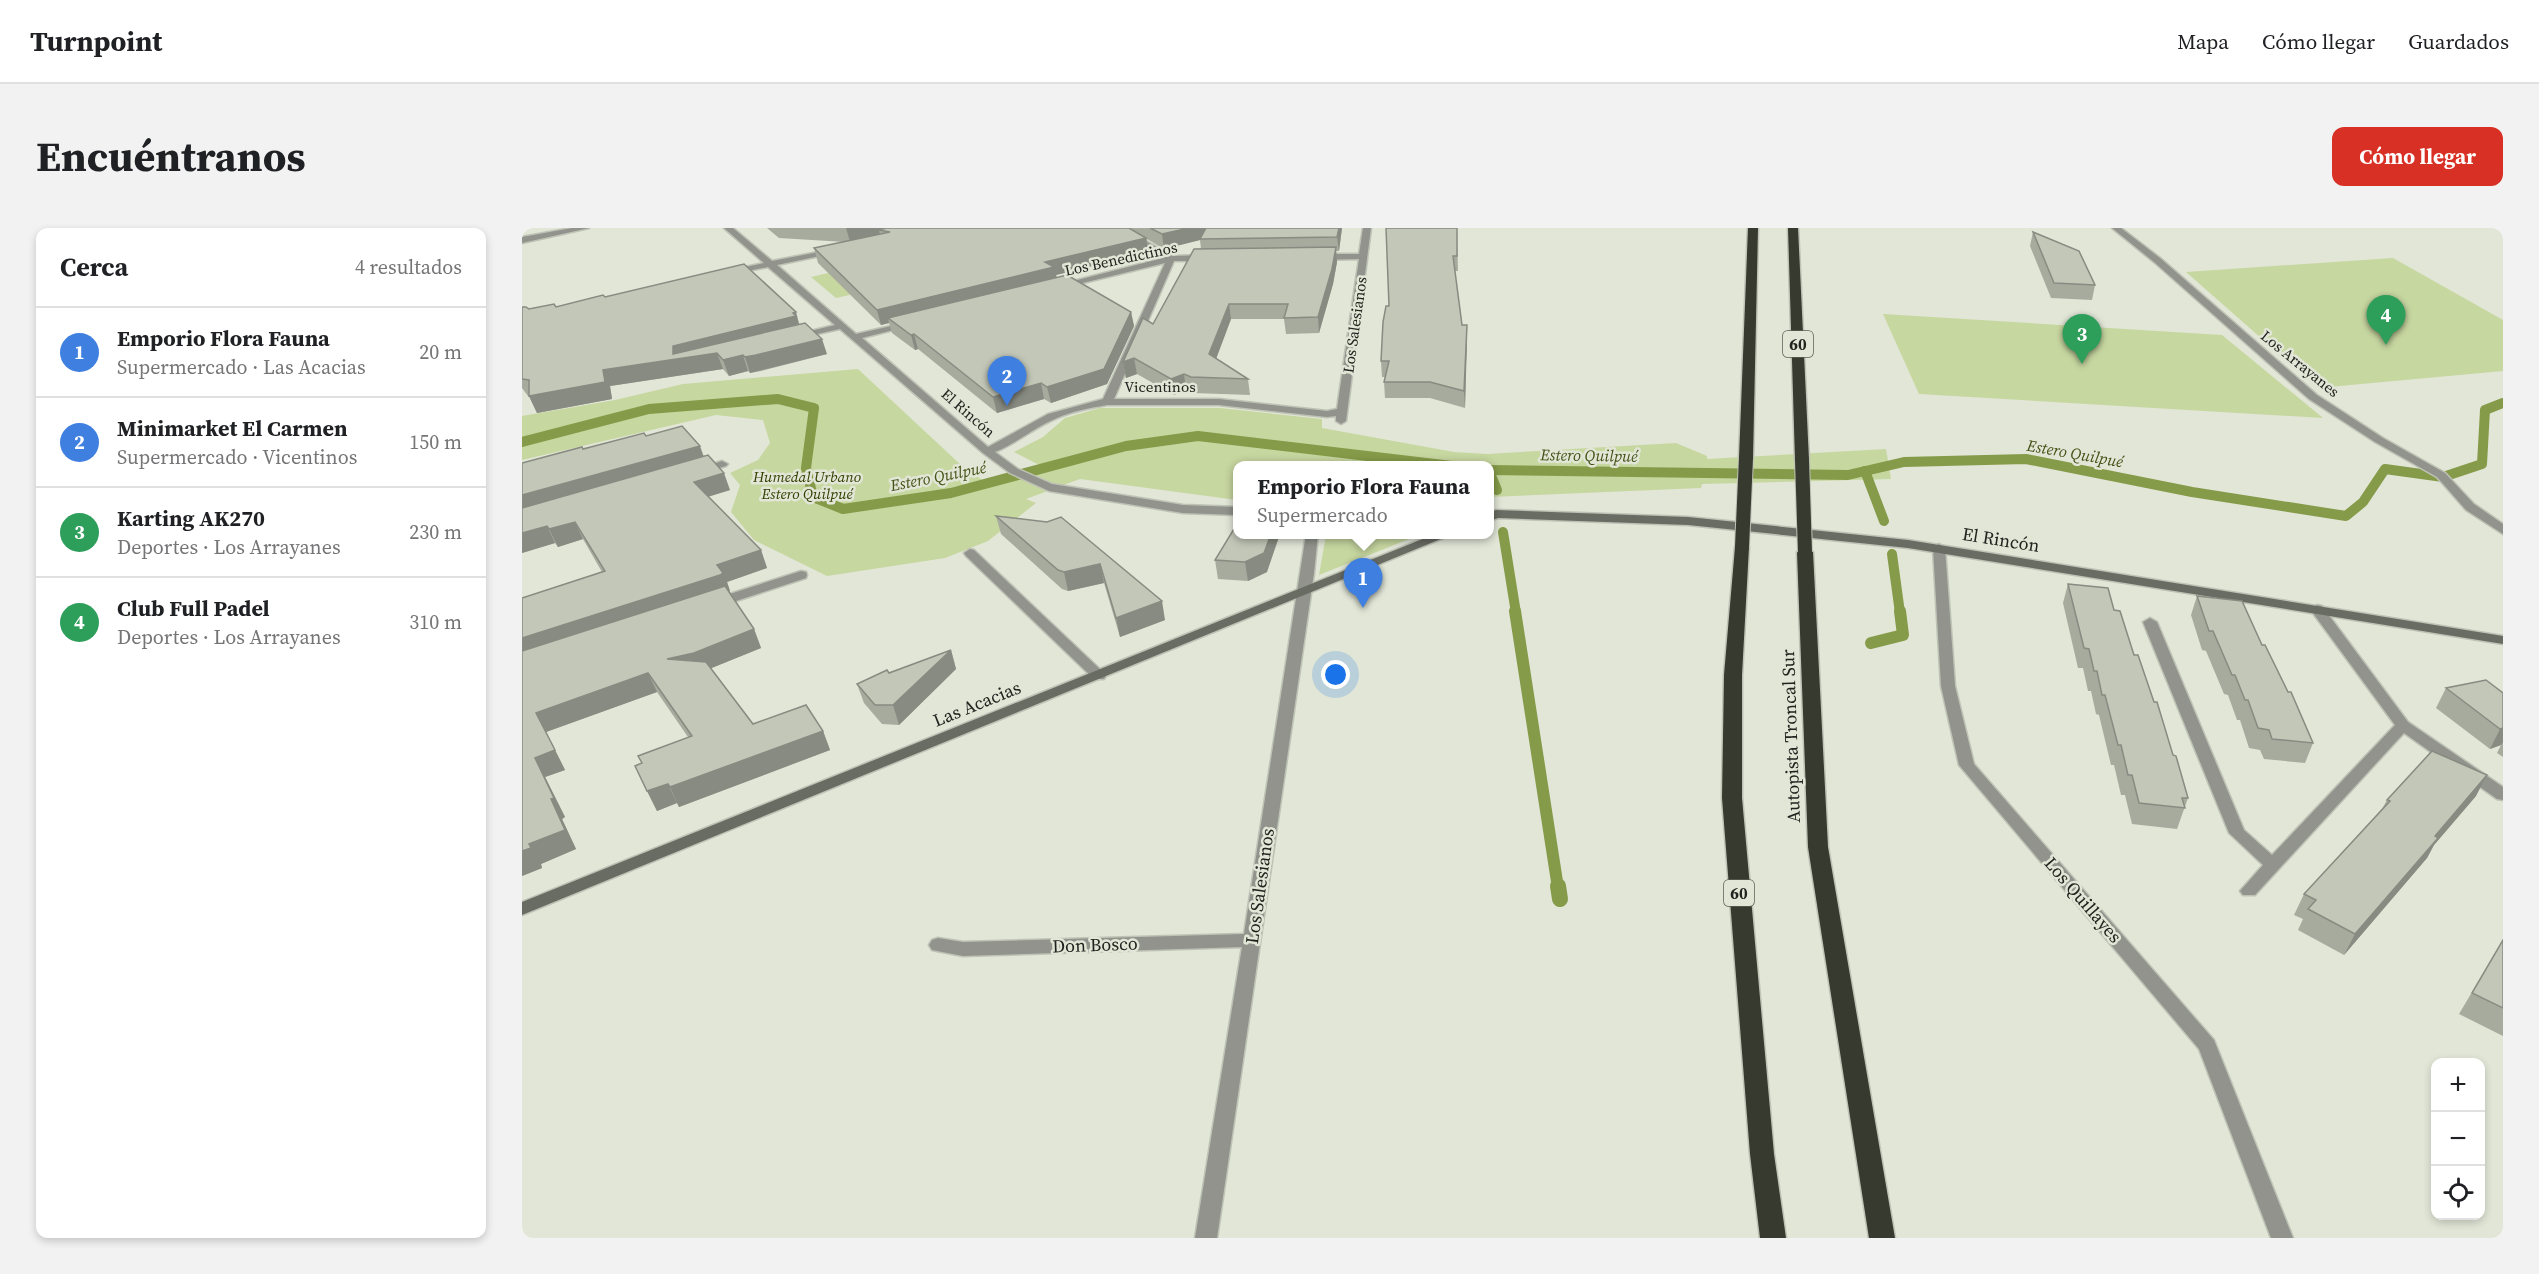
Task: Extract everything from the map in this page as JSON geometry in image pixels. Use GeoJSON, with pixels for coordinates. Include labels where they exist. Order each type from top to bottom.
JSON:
{"type":"FeatureCollection","features":[{"type":"Feature","properties":{"kind":"highway","name":"60"},"geometry":{"type":"LineString","coordinates":[[1753,228],[1754,259],[1746,458],[1733,675],[1732,798],[1739,903],[1762,1154],[1773,1238]]}},
{"type":"Feature","properties":{"kind":"highway","name":"Autopista Troncal Sur"},"geometry":{"type":"LineString","coordinates":[[1793,228],[1818,847],[1882,1238]]}},
{"type":"Feature","properties":{"kind":"street"},"geometry":{"type":"LineString","coordinates":[[522,240],[585,228]]}},
{"type":"Feature","properties":{"kind":"street","name":"El Rincón"},"geometry":{"type":"LineString","coordinates":[[728,228],[987,451],[1014,471],[1049,487],[1184,509],[1233,511]]}},
{"type":"Feature","properties":{"kind":"street"},"geometry":{"type":"LineString","coordinates":[[1107,402],[1171,259],[1116,228]]}},
{"type":"Feature","properties":{"kind":"street","name":"Los Salesianos"},"geometry":{"type":"LineString","coordinates":[[1342,417],[1367,228]]}},
{"type":"Feature","properties":{"kind":"street","name":"Los Arrayanes"},"geometry":{"type":"LineString","coordinates":[[2116,228],[2157,260],[2313,397],[2379,440],[2440,475],[2470,507],[2503,530]]}},
{"type":"Feature","properties":{"kind":"street"},"geometry":{"type":"LineString","coordinates":[[723,275],[844,248]]}},
{"type":"Feature","properties":{"kind":"street"},"geometry":{"type":"LineString","coordinates":[[1307,257],[1364,256]]}},
{"type":"Feature","properties":{"kind":"street","name":"Los Benedictinos"},"geometry":{"type":"LineString","coordinates":[[1044,290],[1171,259],[1216,258]]}},
{"type":"Feature","properties":{"kind":"street"},"geometry":{"type":"LineString","coordinates":[[854,337],[917,321]]}},
{"type":"Feature","properties":{"kind":"street"},"geometry":{"type":"LineString","coordinates":[[784,340],[842,326]]}},
{"type":"Feature","properties":{"kind":"street","name":"Vicentinos"},"geometry":{"type":"LineString","coordinates":[[987,451],[1005,444],[1052,416],[1107,402],[1219,402],[1342,417]]}},
{"type":"Feature","properties":{"kind":"street"},"geometry":{"type":"LineString","coordinates":[[689,474],[722,464]]}},
{"type":"Feature","properties":{"kind":"street","name":"El Rincón"},"geometry":{"type":"LineString","coordinates":[[1494,515],[1545,514],[1687,521],[1939,548],[2503,640]]}},
{"type":"Feature","properties":{"kind":"street","name":"Los Salesianos"},"geometry":{"type":"LineString","coordinates":[[1206,1238],[1253,940],[1303,592],[1308,573],[1311,539]]}},
{"type":"Feature","properties":{"kind":"street","name":"Las Acacias"},"geometry":{"type":"LineString","coordinates":[[522,909],[1435,539]]}},
{"type":"Feature","properties":{"kind":"street","name":"Los Quillayes"},"geometry":{"type":"LineString","coordinates":[[1939,548],[1948,686],[1967,765],[2207,1045],[2282,1238]]}},
{"type":"Feature","properties":{"kind":"street"},"geometry":{"type":"LineString","coordinates":[[970,553],[1099,676]]}},
{"type":"Feature","properties":{"kind":"street"},"geometry":{"type":"LineString","coordinates":[[700,608],[801,575]]}},
{"type":"Feature","properties":{"kind":"street"},"geometry":{"type":"LineString","coordinates":[[2317,609],[2403,725],[2503,795]]}},
{"type":"Feature","properties":{"kind":"street"},"geometry":{"type":"LineString","coordinates":[[2150,622],[2237,833],[2273,865]]}},
{"type":"Feature","properties":{"kind":"street"},"geometry":{"type":"LineString","coordinates":[[2249,891],[2403,725]]}},
{"type":"Feature","properties":{"kind":"street","name":"Don Bosco"},"geometry":{"type":"LineString","coordinates":[[938,945],[963,949],[1253,940]]}},
{"type":"Feature","properties":{"kind":"green space"},"geometry":{"type":"Polygon","coordinates":[[[893,258],[923,279],[836,298],[811,277],[893,258]]]}},
{"type":"Feature","properties":{"kind":"green space"},"geometry":{"type":"Polygon","coordinates":[[[2393,258],[2503,320],[2503,371],[2318,388],[2186,272],[2393,258]]]}},
{"type":"Feature","properties":{"kind":"green space"},"geometry":{"type":"Polygon","coordinates":[[[1883,314],[2222,335],[2323,418],[1919,394],[1883,314]]]}},
{"type":"Feature","properties":{"kind":"green space","name":"Humedal Urbano Estero Quilpué"},"geometry":{"type":"Polygon","coordinates":[[[858,369],[961,465],[991,486],[1045,468],[1014,452],[1043,437],[1065,418],[1100,408],[1220,408],[1322,419],[1322,428],[1454,452],[1487,454],[1676,443],[1707,456],[1707,459],[1886,449],[1891,479],[1702,484],[1701,488],[1494,497],[1494,461],[1233,461],[1233,499],[1080,479],[1026,499],[1036,503],[988,541],[945,558],[827,576],[754,540],[731,512],[740,485],[730,473],[758,460],[770,443],[763,420],[716,415],[522,460],[522,416],[615,400],[683,384],[858,369]]]}},
{"type":"Feature","properties":{"kind":"green space"},"geometry":{"type":"Polygon","coordinates":[[[1325,539],[1409,539],[1319,575],[1325,539]]]}},
{"type":"Feature","properties":{"kind":"building"},"geometry":{"type":"Polygon","coordinates":[[[886,228],[1129,228],[1146,238],[1045,262],[1054,267],[877,310],[814,248],[890,232],[879,230],[886,228]]]}},
{"type":"Feature","properties":{"kind":"building"},"geometry":{"type":"Polygon","coordinates":[[[1150,228],[1189,228],[1162,234],[1150,228]]]}},
{"type":"Feature","properties":{"kind":"building"},"geometry":{"type":"Polygon","coordinates":[[[1206,228],[1339,228],[1337,237],[1200,239],[1206,228]]]}},
{"type":"Feature","properties":{"kind":"building"},"geometry":{"type":"Polygon","coordinates":[[[1386,228],[1457,228],[1457,256],[1453,256],[1462,325],[1467,325],[1464,391],[1430,382],[1384,382],[1389,361],[1381,361],[1383,322],[1386,306],[1389,306],[1386,228]]]}},
{"type":"Feature","properties":{"kind":"building"},"geometry":{"type":"Polygon","coordinates":[[[2033,232],[2079,251],[2095,285],[2054,283],[2033,232]]]}},
{"type":"Feature","properties":{"kind":"building"},"geometry":{"type":"Polygon","coordinates":[[[1336,247],[1318,317],[1284,318],[1288,304],[1229,304],[1209,354],[1248,379],[1191,377],[1184,374],[1171,379],[1134,358],[1123,362],[1143,318],[1153,324],[1194,249],[1336,247]]]}},
{"type":"Feature","properties":{"kind":"building"},"geometry":{"type":"Polygon","coordinates":[[[744,264],[796,312],[793,313],[796,316],[673,346],[673,354],[805,323],[822,339],[745,357],[743,355],[723,360],[717,353],[603,370],[605,382],[529,396],[529,380],[522,379],[522,307],[529,309],[554,304],[556,307],[744,264]]]}},
{"type":"Feature","properties":{"kind":"building"},"geometry":{"type":"Polygon","coordinates":[[[1067,275],[1131,312],[1104,369],[1047,387],[1041,383],[993,397],[914,334],[911,335],[888,318],[1067,275]]]}},
{"type":"Feature","properties":{"kind":"building"},"geometry":{"type":"Polygon","coordinates":[[[682,426],[700,446],[522,495],[522,463],[582,447],[583,449],[644,433],[646,436],[682,426]]]}},
{"type":"Feature","properties":{"kind":"building"},"geometry":{"type":"Polygon","coordinates":[[[708,455],[724,473],[694,482],[761,550],[717,565],[723,573],[720,575],[522,638],[522,598],[605,571],[575,522],[522,533],[522,508],[708,455]]]}},
{"type":"Feature","properties":{"kind":"building"},"geometry":{"type":"Polygon","coordinates":[[[996,516],[1047,522],[1061,517],[1162,601],[1116,618],[1100,564],[1064,572],[1058,570],[996,516]]]}},
{"type":"Feature","properties":{"kind":"building"},"geometry":{"type":"Polygon","coordinates":[[[1233,531],[1233,539],[1269,539],[1264,553],[1245,562],[1215,560],[1233,531]]]}},
{"type":"Feature","properties":{"kind":"building"},"geometry":{"type":"Polygon","coordinates":[[[2068,584],[2108,588],[2114,610],[2120,611],[2134,655],[2138,655],[2154,702],[2157,702],[2173,755],[2176,756],[2188,798],[2182,798],[2185,808],[2139,803],[2132,775],[2128,775],[2121,745],[2118,745],[2105,695],[2102,695],[2097,671],[2094,671],[2089,649],[2084,648],[2068,584]]]}},
{"type":"Feature","properties":{"kind":"building"},"geometry":{"type":"Polygon","coordinates":[[[725,586],[754,629],[694,653],[667,659],[706,662],[753,724],[806,705],[823,731],[670,787],[668,784],[647,791],[635,766],[642,763],[638,756],[692,736],[648,673],[536,713],[555,750],[535,758],[554,798],[551,799],[565,830],[529,844],[531,848],[522,851],[522,651],[725,586]]]}},
{"type":"Feature","properties":{"kind":"building"},"geometry":{"type":"Polygon","coordinates":[[[2197,596],[2242,601],[2262,645],[2265,645],[2288,692],[2291,692],[2313,743],[2272,739],[2269,730],[2258,728],[2248,700],[2245,700],[2235,675],[2232,675],[2213,631],[2209,631],[2197,596]]]}},
{"type":"Feature","properties":{"kind":"building"},"geometry":{"type":"Polygon","coordinates":[[[951,650],[893,705],[875,705],[857,684],[887,670],[889,673],[951,650]]]}},
{"type":"Feature","properties":{"kind":"building"},"geometry":{"type":"Polygon","coordinates":[[[2486,680],[2503,693],[2503,728],[2500,729],[2446,688],[2486,680]]]}},
{"type":"Feature","properties":{"kind":"building"},"geometry":{"type":"Polygon","coordinates":[[[2432,751],[2487,775],[2435,836],[2438,838],[2355,934],[2308,909],[2316,900],[2304,894],[2390,801],[2387,800],[2432,751]]]}},
{"type":"Feature","properties":{"kind":"building"},"geometry":{"type":"Polygon","coordinates":[[[2503,940],[2503,1008],[2472,993],[2503,940]]]}},
{"type":"Feature","properties":{"kind":"waterway","name":"Estero Quilpué"},"geometry":{"type":"LineString","coordinates":[[522,442],[649,409],[778,399],[814,408],[806,468],[813,497],[843,509],[951,493],[1126,446],[1198,436],[1410,461]]}},
{"type":"Feature","properties":{"kind":"waterway","name":"Estero Quilpué"},"geometry":{"type":"LineString","coordinates":[[1865,471],[1904,462],[2026,459],[2192,492],[2346,516],[2363,502],[2385,469],[2443,477],[2482,464],[2485,410],[2503,403]]}},
{"type":"Feature","properties":{"kind":"waterway","name":"Estero Quilpué"},"geometry":{"type":"LineString","coordinates":[[1494,470],[1848,475],[1865,471]]}},
{"type":"Feature","properties":{"kind":"waterway"},"geometry":{"type":"LineString","coordinates":[[1865,471],[1884,521]]}},
{"type":"Feature","properties":{"kind":"waterway"},"geometry":{"type":"LineString","coordinates":[[1494,483],[1497,490]]}},
{"type":"Feature","properties":{"kind":"waterway"},"geometry":{"type":"LineString","coordinates":[[1503,532],[1516,613]]}},
{"type":"Feature","properties":{"kind":"waterway"},"geometry":{"type":"LineString","coordinates":[[1892,554],[1900,613]]}},
{"type":"Feature","properties":{"kind":"waterway"},"geometry":{"type":"LineString","coordinates":[[1515,611],[1558,888]]}},
{"type":"Feature","properties":{"kind":"waterway"},"geometry":{"type":"LineString","coordinates":[[1871,643],[1903,635],[1900,611]]}},
{"type":"Feature","properties":{"kind":"waterway"},"geometry":{"type":"LineString","coordinates":[[1558,886],[1560,899]]}},
{"type":"Feature","properties":{"kind":"place","name":"Club Full Padel"},"geometry":{"type":"Point","coordinates":[2386,345]}},
{"type":"Feature","properties":{"kind":"place","name":"Karting AK270"},"geometry":{"type":"Point","coordinates":[2082,364]}},
{"type":"Feature","properties":{"kind":"place","name":"Minimarket El Carmen"},"geometry":{"type":"Point","coordinates":[1007,406]}},
{"type":"Feature","properties":{"kind":"place","name":"Emporio Flora Fauna"},"geometry":{"type":"Point","coordinates":[1363,608]}}]}
